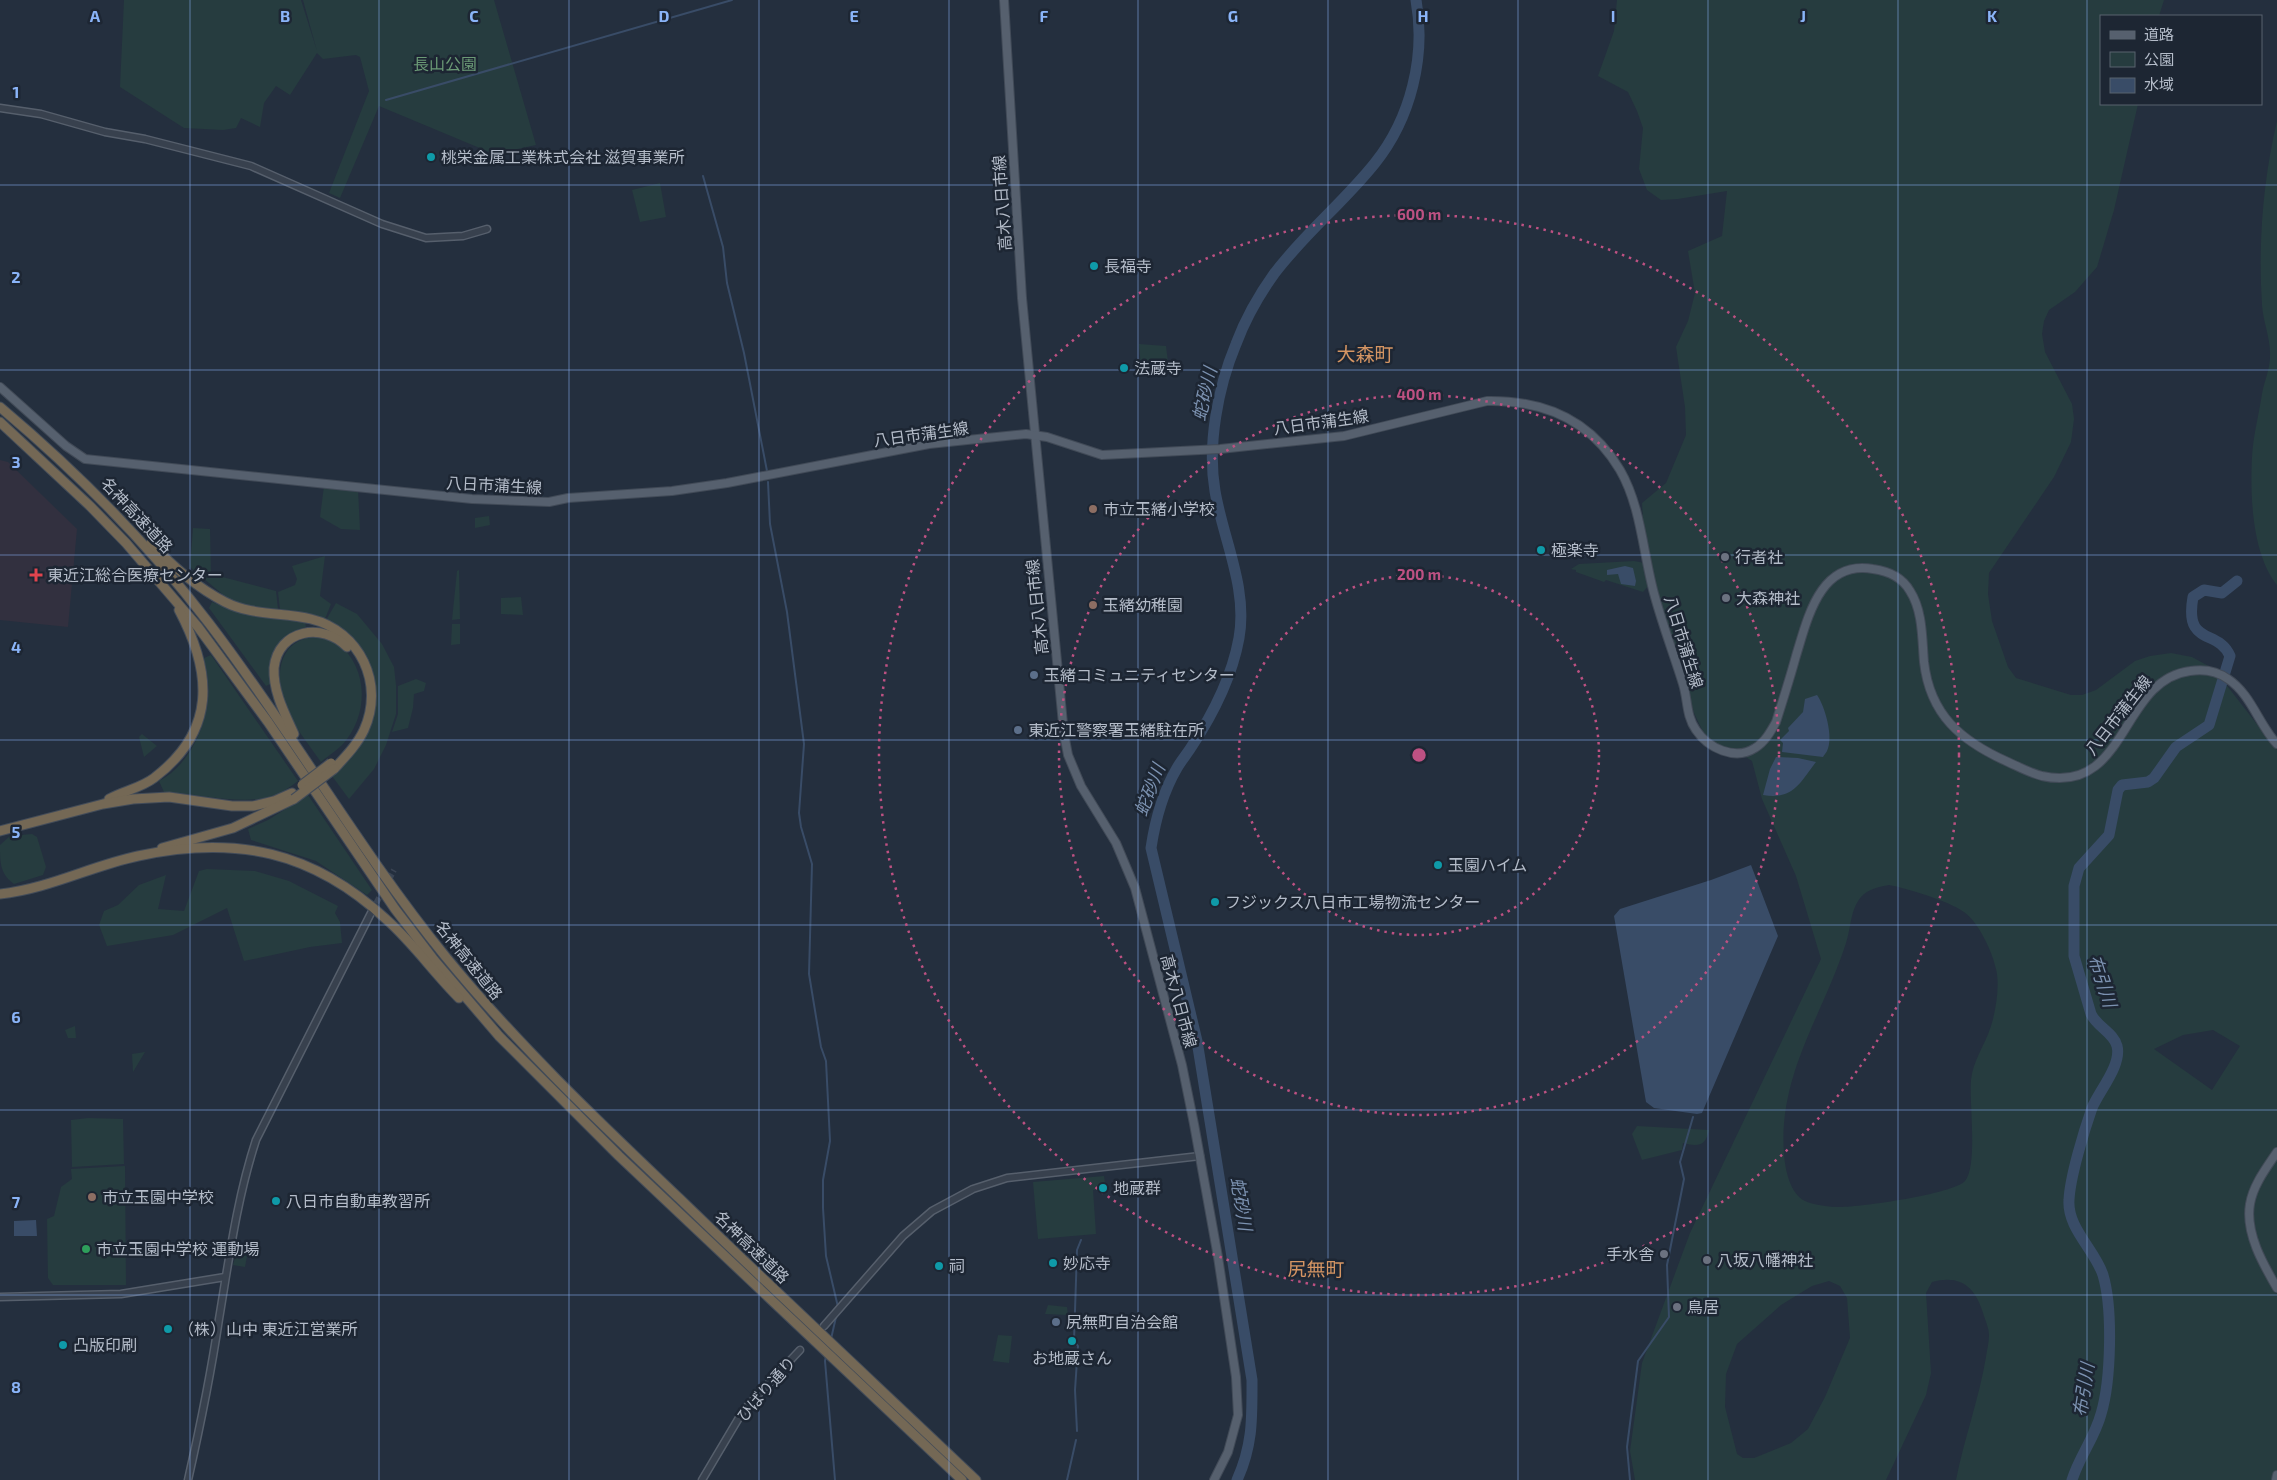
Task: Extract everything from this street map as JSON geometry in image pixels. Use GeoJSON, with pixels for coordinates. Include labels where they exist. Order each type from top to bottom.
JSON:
{"type":"FeatureCollection","features":[{"type":"Feature","properties":{"kind":"highway","name":"名神高速道路"},"geometry":{"type":"LineString","coordinates":[[0,407],[52,451],[100,496],[170,574],[208,622],[404,902],[448,960],[507,1029],[587,1111],[976,1480]]}},
{"type":"Feature","properties":{"kind":"highway","name":"名神高速道路"},"geometry":{"type":"LineString","coordinates":[[0,422],[90,506],[198,627],[268,722],[395,909],[475,1010],[545,1084],[962,1480]]}},
{"type":"Feature","properties":{"kind":"highway"},"geometry":{"type":"LineString","coordinates":[[0,894],[40,887],[180,842],[233,828],[293,796],[352,749],[364,730],[371,710],[371,682],[368,669],[358,649],[342,634],[326,624],[310,618],[249,610],[226,603],[180,571],[102,494],[52,451]]}},
{"type":"Feature","properties":{"kind":"highway"},"geometry":{"type":"LineString","coordinates":[[103,804],[111,798],[152,779],[181,753],[194,733],[201,710],[205,685],[200,660],[191,635],[171,595]]}},
{"type":"Feature","properties":{"kind":"highway"},"geometry":{"type":"LineString","coordinates":[[304,757],[279,701],[275,684],[274,666],[280,652],[288,642],[298,635],[311,631],[324,633],[339,639],[353,653],[363,671],[367,690],[366,709],[359,728],[332,766]]}},
{"type":"Feature","properties":{"kind":"highway"},"geometry":{"type":"LineString","coordinates":[[0,831],[103,804],[133,799],[169,797],[232,806],[253,806],[293,796]]}},
{"type":"Feature","properties":{"kind":"highway"},"geometry":{"type":"LineString","coordinates":[[138,856],[183,849],[226,846],[294,859],[331,877],[360,896],[388,921],[447,986],[545,1084]]}},
{"type":"Feature","properties":{"kind":"main road","name":"高木八日市線"},"geometry":{"type":"LineString","coordinates":[[1004,0],[1016,207],[1034,434],[1062,715],[1068,755],[1081,786],[1116,843],[1135,888],[1182,1064],[1218,1256],[1236,1377],[1238,1415],[1228,1452],[1214,1480]]}},
{"type":"Feature","properties":{"kind":"main road","name":"八日市蒲生線"},"geometry":{"type":"LineString","coordinates":[[0,387],[66,446],[85,459],[472,499],[529,502],[672,491],[727,483],[929,444],[1034,434],[1102,455],[1220,449],[1344,436],[1486,401],[1509,400],[1545,407],[1567,417],[1594,436],[1620,470],[1629,490],[1655,598],[1687,696],[1688,715],[1695,730],[1703,740],[1722,752],[1736,753],[1754,749],[1769,734],[1776,722],[1806,625],[1818,593],[1832,578],[1843,572],[1866,568],[1882,570],[1900,578],[1916,601],[1927,677],[1940,712],[1958,734],[1986,752],[2025,769],[2043,776],[2074,777],[2085,774],[2105,759],[2150,693],[2161,681],[2174,674],[2200,670],[2217,672],[2230,680],[2251,705],[2277,744]]}},
{"type":"Feature","properties":{"kind":"main road"},"geometry":{"type":"LineString","coordinates":[[2277,1152],[2252,1196],[2250,1210],[2254,1241],[2277,1288]]}},
{"type":"Feature","properties":{"kind":"main road"},"geometry":{"type":"LineString","coordinates":[[2276,1480],[2277,1475]]}},
{"type":"Feature","properties":{"kind":"street"},"geometry":{"type":"LineString","coordinates":[[0,108],[41,114],[105,132],[145,139],[251,166],[382,224],[426,238],[463,236],[488,229]]}},
{"type":"Feature","properties":{"kind":"street"},"geometry":{"type":"LineString","coordinates":[[188,1480],[244,1182],[256,1140],[371,913]]}},
{"type":"Feature","properties":{"kind":"street"},"geometry":{"type":"LineString","coordinates":[[824,1326],[903,1236],[932,1211],[973,1189],[1007,1178],[1200,1156]]}},
{"type":"Feature","properties":{"kind":"street"},"geometry":{"type":"LineString","coordinates":[[0,1297],[121,1294],[225,1277]]}},
{"type":"Feature","properties":{"kind":"street","name":"ひばり通り"},"geometry":{"type":"LineString","coordinates":[[702,1480],[743,1411],[800,1350]]}},
{"type":"Feature","properties":{"kind":"shaded area","name":"東近江総合医療センター"},"geometry":{"type":"Polygon","coordinates":[[[0,460],[8,462],[77,529],[68,627],[0,620],[0,460]]]}},
{"type":"Feature","properties":{"kind":"green space","name":"長山公園"},"geometry":{"type":"Polygon","coordinates":[[[124,0],[301,0],[317,51],[303,0],[494,0],[536,145],[494,154],[379,106],[340,198],[329,193],[369,91],[360,57],[356,55],[323,59],[317,53],[290,95],[276,86],[264,103],[260,127],[241,118],[236,128],[223,130],[184,128],[120,87],[124,0]]]}},
{"type":"Feature","properties":{"kind":"green space"},"geometry":{"type":"Polygon","coordinates":[[[1617,0],[2164,0],[2159,15],[2100,15],[2100,105],[2138,105],[2114,210],[2097,267],[2075,292],[2049,310],[2044,321],[2042,334],[2045,352],[2072,404],[2074,419],[2071,442],[2054,477],[1989,573],[1988,594],[1992,621],[2008,667],[2016,678],[2071,695],[2082,695],[2096,690],[2135,661],[2150,656],[2171,653],[2192,657],[2214,669],[2277,750],[2277,1480],[1956,1480],[1976,1404],[1989,1335],[1981,1306],[1972,1291],[1960,1282],[1943,1280],[1932,1282],[1926,1293],[1931,1373],[1926,1395],[1886,1480],[1635,1480],[1630,1451],[1642,1363],[1690,1233],[1821,959],[1796,876],[1762,799],[1752,761],[1735,750],[1723,748],[1713,743],[1704,734],[1694,713],[1680,664],[1655,598],[1644,535],[1642,503],[1666,483],[1686,435],[1685,407],[1676,347],[1688,321],[1695,293],[1688,251],[1722,236],[1727,191],[1661,200],[1647,190],[1639,169],[1643,128],[1637,111],[1628,92],[1598,76],[1614,31],[1617,0]],[[1889,885],[1867,892],[1857,902],[1846,943],[1795,1071],[1788,1097],[1784,1125],[1784,1154],[1787,1174],[1792,1187],[1800,1198],[1813,1204],[1840,1207],[1906,1199],[1957,1186],[1965,1181],[1969,1173],[1972,1148],[1971,1080],[1974,1066],[1991,1026],[1997,998],[1997,975],[1988,946],[1980,930],[1970,917],[1938,899],[1889,885]],[[2213,1030],[2183,1035],[2154,1049],[2212,1090],[2240,1046],[2213,1030]],[[1829,1281],[1812,1286],[1781,1305],[1737,1344],[1726,1374],[1725,1407],[1737,1454],[1743,1458],[1754,1458],[1791,1443],[1808,1429],[1825,1397],[1850,1338],[1847,1298],[1840,1286],[1829,1281]]]}},
{"type":"Feature","properties":{"kind":"green space"},"geometry":{"type":"Polygon","coordinates":[[[2277,121],[2277,585],[2262,557],[2254,524],[2251,472],[2255,433],[2270,362],[2270,350],[2262,305],[2261,236],[2268,166],[2277,121]]]}},
{"type":"Feature","properties":{"kind":"green space"},"geometry":{"type":"Polygon","coordinates":[[[660,183],[666,217],[640,222],[632,190],[660,183]]]}},
{"type":"Feature","properties":{"kind":"green space"},"geometry":{"type":"Polygon","coordinates":[[[1139,344],[1166,346],[1168,362],[1141,369],[1139,344]]]}},
{"type":"Feature","properties":{"kind":"green space"},"geometry":{"type":"Polygon","coordinates":[[[324,486],[358,489],[360,530],[341,529],[320,517],[324,486]]]}},
{"type":"Feature","properties":{"kind":"green space"},"geometry":{"type":"Polygon","coordinates":[[[489,516],[490,525],[475,528],[475,518],[489,516]]]}},
{"type":"Feature","properties":{"kind":"green space"},"geometry":{"type":"Polygon","coordinates":[[[193,528],[210,529],[211,574],[276,591],[278,609],[249,606],[228,599],[190,567],[193,528]]]}},
{"type":"Feature","properties":{"kind":"green space"},"geometry":{"type":"Polygon","coordinates":[[[325,556],[320,596],[331,604],[325,619],[280,610],[278,592],[295,585],[297,579],[292,566],[325,556]]]}},
{"type":"Feature","properties":{"kind":"green space"},"geometry":{"type":"Polygon","coordinates":[[[1634,561],[1645,563],[1650,584],[1643,592],[1606,580],[1604,582],[1571,569],[1579,564],[1634,561]]]}},
{"type":"Feature","properties":{"kind":"green space"},"geometry":{"type":"Polygon","coordinates":[[[459,570],[460,619],[452,620],[457,571],[459,570]]]}},
{"type":"Feature","properties":{"kind":"green space"},"geometry":{"type":"Polygon","coordinates":[[[521,597],[523,615],[501,614],[501,598],[521,597]]]}},
{"type":"Feature","properties":{"kind":"green space"},"geometry":{"type":"Polygon","coordinates":[[[212,602],[235,611],[305,622],[306,627],[288,636],[278,648],[272,665],[270,684],[266,686],[209,608],[212,602]]]}},
{"type":"Feature","properties":{"kind":"green space"},"geometry":{"type":"Polygon","coordinates":[[[336,603],[357,614],[382,644],[394,667],[396,685],[396,714],[386,745],[374,769],[349,799],[332,776],[353,751],[368,724],[374,694],[373,678],[365,654],[356,640],[338,626],[326,620],[336,603]]]}},
{"type":"Feature","properties":{"kind":"green space"},"geometry":{"type":"Polygon","coordinates":[[[452,624],[460,624],[460,644],[451,645],[452,624]]]}},
{"type":"Feature","properties":{"kind":"green space"},"geometry":{"type":"Polygon","coordinates":[[[315,636],[331,639],[344,649],[353,661],[361,686],[362,700],[354,727],[347,739],[321,762],[290,717],[283,698],[280,675],[285,654],[292,646],[302,640],[315,636]]]}},
{"type":"Feature","properties":{"kind":"green space"},"geometry":{"type":"Polygon","coordinates":[[[211,655],[298,781],[289,788],[272,796],[248,800],[164,792],[159,781],[181,764],[190,752],[203,724],[207,710],[208,695],[208,678],[204,658],[211,655]]]}},
{"type":"Feature","properties":{"kind":"green space"},"geometry":{"type":"Polygon","coordinates":[[[416,679],[426,683],[424,691],[414,694],[408,728],[392,732],[398,714],[398,686],[416,679]]]}},
{"type":"Feature","properties":{"kind":"green space"},"geometry":{"type":"Polygon","coordinates":[[[142,734],[157,746],[144,757],[139,737],[142,734]]]}},
{"type":"Feature","properties":{"kind":"green space"},"geometry":{"type":"Polygon","coordinates":[[[308,795],[372,890],[367,895],[316,861],[251,840],[248,829],[268,820],[308,795]]]}},
{"type":"Feature","properties":{"kind":"green space"},"geometry":{"type":"Polygon","coordinates":[[[32,834],[37,837],[46,867],[43,875],[14,884],[3,872],[0,845],[10,836],[32,834]]]}},
{"type":"Feature","properties":{"kind":"green space"},"geometry":{"type":"Polygon","coordinates":[[[207,869],[255,871],[289,881],[338,906],[335,913],[340,922],[342,943],[310,947],[244,961],[227,908],[173,935],[107,946],[99,925],[104,911],[118,905],[139,885],[166,875],[158,909],[184,911],[199,871],[207,869]]]}},
{"type":"Feature","properties":{"kind":"green space"},"geometry":{"type":"Polygon","coordinates":[[[75,1026],[76,1038],[68,1038],[65,1030],[75,1026]]]}},
{"type":"Feature","properties":{"kind":"green space"},"geometry":{"type":"Polygon","coordinates":[[[145,1052],[133,1072],[132,1054],[145,1052]]]}},
{"type":"Feature","properties":{"kind":"green space"},"geometry":{"type":"Polygon","coordinates":[[[88,1118],[123,1119],[124,1164],[72,1167],[71,1120],[88,1118]]]}},
{"type":"Feature","properties":{"kind":"green space"},"geometry":{"type":"Polygon","coordinates":[[[1637,1126],[1709,1130],[1706,1139],[1700,1144],[1683,1143],[1682,1150],[1642,1160],[1632,1134],[1637,1126]]]}},
{"type":"Feature","properties":{"kind":"green space","name":"市立玉園中学校 運動場"},"geometry":{"type":"Polygon","coordinates":[[[125,1166],[126,1285],[53,1285],[48,1278],[47,1219],[54,1216],[61,1187],[72,1179],[71,1169],[125,1166]]]}},
{"type":"Feature","properties":{"kind":"green space"},"geometry":{"type":"Polygon","coordinates":[[[1104,1176],[1106,1190],[1093,1190],[1096,1234],[1038,1239],[1033,1182],[1104,1176]]]}},
{"type":"Feature","properties":{"kind":"green space"},"geometry":{"type":"Polygon","coordinates":[[[248,1251],[245,1267],[233,1265],[235,1258],[248,1251]]]}},
{"type":"Feature","properties":{"kind":"green space"},"geometry":{"type":"Polygon","coordinates":[[[1048,1305],[1067,1307],[1068,1315],[1045,1314],[1048,1305]]]}},
{"type":"Feature","properties":{"kind":"green space"},"geometry":{"type":"Polygon","coordinates":[[[998,1335],[1012,1336],[1009,1363],[993,1361],[998,1335]]]}},
{"type":"Feature","properties":{"kind":"water"},"geometry":{"type":"Polygon","coordinates":[[[1625,566],[1633,568],[1636,581],[1635,586],[1621,584],[1618,574],[1607,575],[1607,570],[1625,566]]]}},
{"type":"Feature","properties":{"kind":"water"},"geometry":{"type":"Polygon","coordinates":[[[1817,695],[1826,714],[1829,730],[1830,738],[1827,752],[1823,757],[1782,752],[1783,743],[1780,740],[1803,712],[1805,699],[1817,695]]]}},
{"type":"Feature","properties":{"kind":"water"},"geometry":{"type":"Polygon","coordinates":[[[1776,757],[1798,758],[1816,762],[1800,783],[1788,793],[1773,796],[1763,795],[1770,769],[1776,757]]]}},
{"type":"Feature","properties":{"kind":"water"},"geometry":{"type":"Polygon","coordinates":[[[1751,865],[1778,936],[1702,1113],[1697,1114],[1654,1108],[1646,1102],[1614,916],[1620,909],[1751,865]]]}},
{"type":"Feature","properties":{"kind":"water"},"geometry":{"type":"Polygon","coordinates":[[[36,1220],[37,1236],[14,1236],[14,1221],[36,1220]]]}},
{"type":"Feature","properties":{"kind":"waterway"},"geometry":{"type":"LineString","coordinates":[[386,100],[732,0]]}},
{"type":"Feature","properties":{"kind":"waterway","name":"蛇砂川"},"geometry":{"type":"LineString","coordinates":[[1237,1480],[1249,1443],[1252,1380],[1197,1041],[1151,848],[1157,817],[1172,777],[1206,723],[1220,696],[1236,653],[1239,638],[1240,601],[1215,491],[1213,473],[1213,436],[1224,379],[1244,326],[1268,282],[1298,245],[1375,163],[1388,145],[1398,126],[1413,86],[1417,64],[1419,21],[1416,0]]}},
{"type":"Feature","properties":{"kind":"waterway"},"geometry":{"type":"LineString","coordinates":[[703,176],[723,247],[727,283],[744,353],[767,471]]}},
{"type":"Feature","properties":{"kind":"waterway"},"geometry":{"type":"LineString","coordinates":[[768,482],[770,524],[787,612],[804,744],[799,813],[801,827],[812,864],[809,974],[821,1047],[826,1061],[830,1141],[823,1180],[823,1208],[826,1256],[838,1307]]}},
{"type":"Feature","properties":{"kind":"waterway","name":"布引川"},"geometry":{"type":"LineString","coordinates":[[2072,1480],[2101,1414],[2107,1383],[2110,1345],[2108,1306],[2103,1275],[2072,1220],[2069,1200],[2070,1190],[2078,1154],[2092,1108],[2113,1069],[2118,1053],[2113,1037],[2097,1023],[2091,1014],[2074,956],[2074,886],[2079,868],[2109,835],[2118,790],[2122,785],[2148,782],[2154,778],[2176,747],[2209,725],[2230,656],[2225,647],[2204,635],[2193,623],[2193,597],[2204,590],[2222,593],[2237,581]]}},
{"type":"Feature","properties":{"kind":"waterway"},"geometry":{"type":"LineString","coordinates":[[1630,1480],[1627,1447],[1638,1361],[1669,1317],[1667,1265],[1684,1179],[1680,1162],[1693,1117]]}},
{"type":"Feature","properties":{"kind":"waterway"},"geometry":{"type":"LineString","coordinates":[[1077,1431],[1075,1390],[1078,1346],[1074,1341],[1077,1250],[1081,1240]]}},
{"type":"Feature","properties":{"kind":"waterway"},"geometry":{"type":"LineString","coordinates":[[831,1339],[836,1317]]}},
{"type":"Feature","properties":{"kind":"waterway"},"geometry":{"type":"LineString","coordinates":[[826,1356],[835,1480]]}},
{"type":"Feature","properties":{"kind":"waterway"},"geometry":{"type":"LineString","coordinates":[[1067,1480],[1076,1440]]}},
{"type":"Feature","properties":{"kind":"tunnel"},"geometry":{"type":"LineString","coordinates":[[372,911],[394,870]]}},
{"type":"Feature","properties":{"kind":"place","name":"桃栄金属工業株式会社 滋賀事業所"},"geometry":{"type":"Point","coordinates":[431,157]}},
{"type":"Feature","properties":{"kind":"place","name":"長福寺"},"geometry":{"type":"Point","coordinates":[1094,266]}},
{"type":"Feature","properties":{"kind":"place","name":"法蔵寺"},"geometry":{"type":"Point","coordinates":[1124,368]}},
{"type":"Feature","properties":{"kind":"place","name":"市立玉緒小学校"},"geometry":{"type":"Point","coordinates":[1093,509]}},
{"type":"Feature","properties":{"kind":"place","name":"極楽寺"},"geometry":{"type":"Point","coordinates":[1541,550]}},
{"type":"Feature","properties":{"kind":"place","name":"行者社"},"geometry":{"type":"Point","coordinates":[1725,557]}},
{"type":"Feature","properties":{"kind":"place","name":"東近江総合医療センター"},"geometry":{"type":"Point","coordinates":[36,575]}},
{"type":"Feature","properties":{"kind":"place","name":"大森神社"},"geometry":{"type":"Point","coordinates":[1726,598]}},
{"type":"Feature","properties":{"kind":"place","name":"玉緒幼稚園"},"geometry":{"type":"Point","coordinates":[1093,605]}},
{"type":"Feature","properties":{"kind":"place","name":"玉緒コミュニティセンター"},"geometry":{"type":"Point","coordinates":[1034,675]}},
{"type":"Feature","properties":{"kind":"place","name":"東近江警察署玉緒駐在所"},"geometry":{"type":"Point","coordinates":[1018,730]}},
{"type":"Feature","properties":{"kind":"place","name":"玉園ハイム"},"geometry":{"type":"Point","coordinates":[1438,865]}},
{"type":"Feature","properties":{"kind":"place","name":"フジックス八日市工場物流センター"},"geometry":{"type":"Point","coordinates":[1215,902]}},
{"type":"Feature","properties":{"kind":"place","name":"地蔵群"},"geometry":{"type":"Point","coordinates":[1103,1188]}},
{"type":"Feature","properties":{"kind":"place","name":"市立玉園中学校"},"geometry":{"type":"Point","coordinates":[92,1197]}},
{"type":"Feature","properties":{"kind":"place","name":"八日市自動車教習所"},"geometry":{"type":"Point","coordinates":[276,1201]}},
{"type":"Feature","properties":{"kind":"place","name":"市立玉園中学校 運動場"},"geometry":{"type":"Point","coordinates":[86,1249]}},
{"type":"Feature","properties":{"kind":"place","name":"手水舎"},"geometry":{"type":"Point","coordinates":[1664,1254]}},
{"type":"Feature","properties":{"kind":"place","name":"八坂八幡神社"},"geometry":{"type":"Point","coordinates":[1707,1260]}},
{"type":"Feature","properties":{"kind":"place","name":"妙応寺"},"geometry":{"type":"Point","coordinates":[1053,1263]}},
{"type":"Feature","properties":{"kind":"place","name":"祠"},"geometry":{"type":"Point","coordinates":[939,1266]}},
{"type":"Feature","properties":{"kind":"place","name":"鳥居"},"geometry":{"type":"Point","coordinates":[1677,1307]}},
{"type":"Feature","properties":{"kind":"place","name":"尻無町自治会館"},"geometry":{"type":"Point","coordinates":[1056,1322]}},
{"type":"Feature","properties":{"kind":"place","name":"（株）山中 東近江営業所"},"geometry":{"type":"Point","coordinates":[168,1329]}},
{"type":"Feature","properties":{"kind":"place","name":"お地蔵さん"},"geometry":{"type":"Point","coordinates":[1072,1341]}},
{"type":"Feature","properties":{"kind":"place","name":"凸版印刷"},"geometry":{"type":"Point","coordinates":[63,1345]}},
{"type":"Feature","properties":{"kind":"district","name":"大森町"},"geometry":{"type":"Point","coordinates":[1365,354]}},
{"type":"Feature","properties":{"kind":"district","name":"尻無町"},"geometry":{"type":"Point","coordinates":[1316,1269]}}]}
